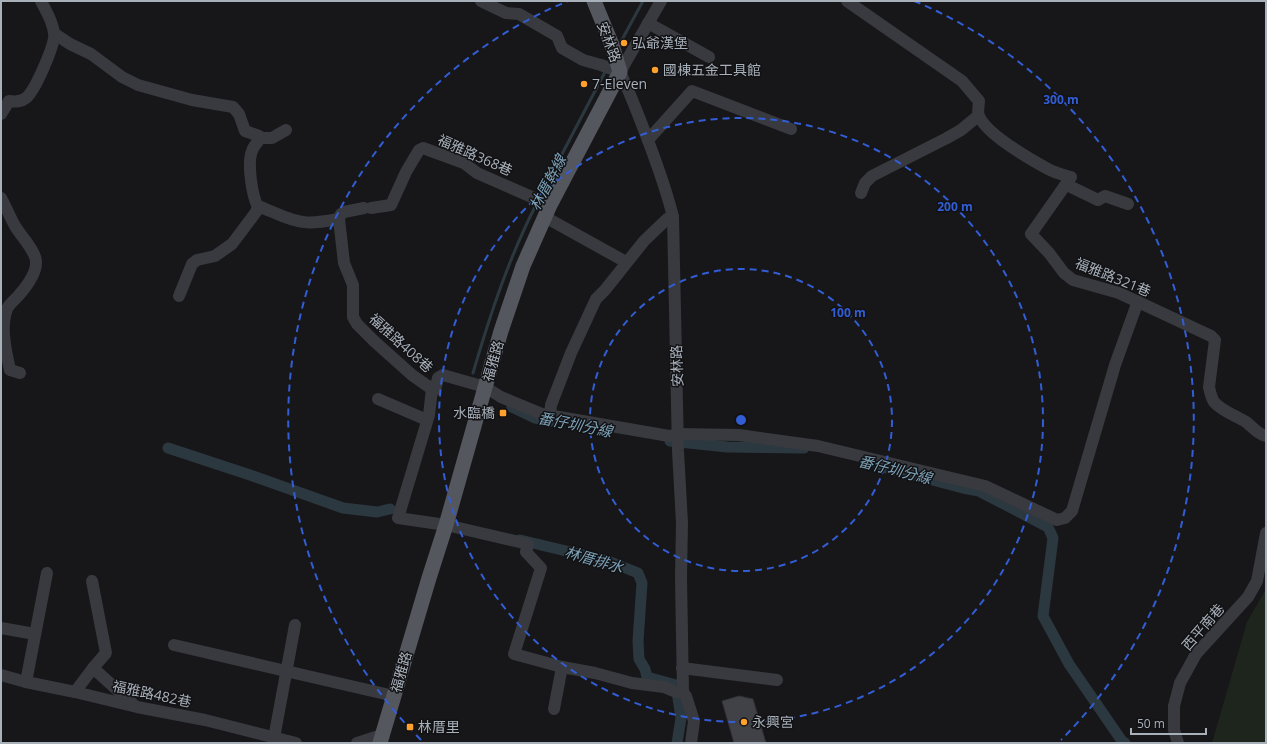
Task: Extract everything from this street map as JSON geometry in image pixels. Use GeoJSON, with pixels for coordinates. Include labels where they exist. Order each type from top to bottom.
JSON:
{"type":"FeatureCollection","features":[{"type":"Feature","properties":{"kind":"main road","name":"安林路"},"geometry":{"type":"LineString","coordinates":[[594,1],[612,46],[617,68]]}},
{"type":"Feature","properties":{"kind":"main road","name":"福雅路"},"geometry":{"type":"LineString","coordinates":[[381,739],[446,526],[501,331],[524,266],[547,208],[617,68]]}},
{"type":"Feature","properties":{"kind":"street"},"geometry":{"type":"LineString","coordinates":[[41,1],[55,34],[70,44],[91,54],[122,77],[138,85],[192,100],[233,107],[239,114],[245,131],[259,136],[259,138],[272,138],[286,130]]}},
{"type":"Feature","properties":{"kind":"street"},"geometry":{"type":"LineString","coordinates":[[481,1],[506,13],[519,14],[557,36],[562,48],[583,60],[617,68]]}},
{"type":"Feature","properties":{"kind":"street","name":"福雅路"},"geometry":{"type":"LineString","coordinates":[[617,68],[648,23],[661,1]]}},
{"type":"Feature","properties":{"kind":"street"},"geometry":{"type":"LineString","coordinates":[[848,1],[962,81],[979,101],[978,116],[990,131],[1019,152],[1049,170],[1071,177],[1067,185],[1098,200],[1105,196],[1128,204]]}},
{"type":"Feature","properties":{"kind":"street"},"geometry":{"type":"LineString","coordinates":[[648,23],[709,57]]}},
{"type":"Feature","properties":{"kind":"street"},"geometry":{"type":"LineString","coordinates":[[1,114],[9,101],[18,102],[26,98],[32,91],[52,47],[55,34]]}},
{"type":"Feature","properties":{"kind":"street","name":"安林路"},"geometry":{"type":"LineString","coordinates":[[617,68],[630,92],[648,140],[673,216],[679,436],[678,451],[682,523],[682,668],[683,692],[686,696],[694,721],[691,743]]}},
{"type":"Feature","properties":{"kind":"street"},"geometry":{"type":"LineString","coordinates":[[648,140],[692,91],[791,129]]}},
{"type":"Feature","properties":{"kind":"street"},"geometry":{"type":"LineString","coordinates":[[861,193],[865,183],[872,176],[947,138],[961,130],[978,116]]}},
{"type":"Feature","properties":{"kind":"street"},"geometry":{"type":"LineString","coordinates":[[259,138],[252,151],[250,174],[254,200],[258,207],[303,223],[316,223],[339,219]]}},
{"type":"Feature","properties":{"kind":"street","name":"福雅路368巷"},"geometry":{"type":"LineString","coordinates":[[339,219],[341,214],[344,212],[391,205],[406,172],[419,150],[423,148],[464,163],[477,173],[532,197],[626,262]]}},
{"type":"Feature","properties":{"kind":"street","name":"福雅路321巷"},"geometry":{"type":"LineString","coordinates":[[1067,185],[1031,234],[1049,253],[1064,273],[1073,280],[1119,293],[1138,301],[1177,321],[1202,331],[1215,340],[1209,387],[1210,394],[1214,401],[1221,407],[1260,434],[1266,436]]}},
{"type":"Feature","properties":{"kind":"street"},"geometry":{"type":"LineString","coordinates":[[1,198],[16,228],[26,239],[37,262],[34,273],[7,310],[3,327],[3,336],[10,370],[20,374]]}},
{"type":"Feature","properties":{"kind":"street"},"geometry":{"type":"LineString","coordinates":[[179,296],[192,264],[197,260],[215,256],[232,244],[256,212],[258,207]]}},
{"type":"Feature","properties":{"kind":"street"},"geometry":{"type":"LineString","coordinates":[[550,416],[551,405],[571,354],[596,299],[644,241],[667,219],[673,216]]}},
{"type":"Feature","properties":{"kind":"street","name":"福雅路408巷"},"geometry":{"type":"LineString","coordinates":[[339,219],[344,263],[353,285],[353,317],[357,324],[412,375],[432,389],[435,390],[438,378],[444,375],[485,387]]}},
{"type":"Feature","properties":{"kind":"street"},"geometry":{"type":"LineString","coordinates":[[485,387],[501,397],[550,416],[669,436],[739,435],[818,446],[985,486],[1057,520],[1065,518],[1072,511],[1115,365],[1138,301]]}},
{"type":"Feature","properties":{"kind":"street"},"geometry":{"type":"LineString","coordinates":[[432,389],[431,406],[398,518],[446,526],[528,544],[526,552],[541,568],[514,654],[632,683],[664,688],[676,692],[683,692]]}},
{"type":"Feature","properties":{"kind":"street"},"geometry":{"type":"LineString","coordinates":[[378,399],[427,420]]}},
{"type":"Feature","properties":{"kind":"street","name":"西平南巷"},"geometry":{"type":"LineString","coordinates":[[1178,743],[1174,730],[1174,706],[1180,683],[1196,654],[1248,597],[1257,581],[1266,532]]}},
{"type":"Feature","properties":{"kind":"street"},"geometry":{"type":"LineString","coordinates":[[26,682],[47,573]]}},
{"type":"Feature","properties":{"kind":"street"},"geometry":{"type":"LineString","coordinates":[[75,692],[106,653],[92,582]]}},
{"type":"Feature","properties":{"kind":"street"},"geometry":{"type":"LineString","coordinates":[[274,738],[295,625]]}},
{"type":"Feature","properties":{"kind":"street"},"geometry":{"type":"LineString","coordinates":[[1,628],[35,634]]}},
{"type":"Feature","properties":{"kind":"street"},"geometry":{"type":"LineString","coordinates":[[174,645],[394,696]]}},
{"type":"Feature","properties":{"kind":"street"},"geometry":{"type":"LineString","coordinates":[[554,710],[562,667]]}},
{"type":"Feature","properties":{"kind":"street"},"geometry":{"type":"LineString","coordinates":[[93,668],[137,707]]}},
{"type":"Feature","properties":{"kind":"street"},"geometry":{"type":"LineString","coordinates":[[682,668],[777,680]]}},
{"type":"Feature","properties":{"kind":"street","name":"福雅路482巷"},"geometry":{"type":"LineString","coordinates":[[1,675],[137,707],[205,720],[296,743]]}},
{"type":"Feature","properties":{"kind":"street"},"geometry":{"type":"LineString","coordinates":[[357,743],[381,739]]}},
{"type":"Feature","properties":{"kind":"shaded area"},"geometry":{"type":"Polygon","coordinates":[[[1266,589],[1266,743],[1212,743],[1247,622],[1266,589]]]}},
{"type":"Feature","properties":{"kind":"building","name":"永興宮"},"geometry":{"type":"Polygon","coordinates":[[[739,696],[753,699],[766,743],[734,743],[722,701],[739,696]]]}},
{"type":"Feature","properties":{"kind":"waterway","name":"林厝幹線"},"geometry":{"type":"LineString","coordinates":[[618,47],[643,1]]}},
{"type":"Feature","properties":{"kind":"waterway","name":"林厝幹線"},"geometry":{"type":"LineString","coordinates":[[539,198],[606,70]]}},
{"type":"Feature","properties":{"kind":"waterway","name":"林厝幹線"},"geometry":{"type":"LineString","coordinates":[[473,373],[501,286],[527,223],[537,203]]}},
{"type":"Feature","properties":{"kind":"waterway","name":"番仔圳分線"},"geometry":{"type":"LineString","coordinates":[[512,407],[535,418],[552,421]]}},
{"type":"Feature","properties":{"kind":"waterway","name":"番仔圳分線"},"geometry":{"type":"LineString","coordinates":[[670,441],[727,447],[804,448]]}},
{"type":"Feature","properties":{"kind":"waterway"},"geometry":{"type":"LineString","coordinates":[[168,448],[343,508],[377,512],[390,509]]}},
{"type":"Feature","properties":{"kind":"waterway","name":"番仔圳分線"},"geometry":{"type":"LineString","coordinates":[[879,466],[979,491],[1048,527],[1053,538],[1043,616],[1069,664],[1122,741],[1125,743]]}},
{"type":"Feature","properties":{"kind":"waterway","name":"林厝排水"},"geometry":{"type":"LineString","coordinates":[[520,540],[608,561],[638,573],[642,583],[638,641],[639,659],[645,669],[647,677],[676,685],[681,718],[677,743]]}},
{"type":"Feature","properties":{"kind":"place","name":"弘爺漢堡"},"geometry":{"type":"Point","coordinates":[624,43]}},
{"type":"Feature","properties":{"kind":"place","name":"國棟五金工具館"},"geometry":{"type":"Point","coordinates":[655,70]}},
{"type":"Feature","properties":{"kind":"place","name":"7-Eleven"},"geometry":{"type":"Point","coordinates":[584,84]}},
{"type":"Feature","properties":{"kind":"place","name":"水臨橋"},"geometry":{"type":"Point","coordinates":[503,413]}},
{"type":"Feature","properties":{"kind":"place","name":"永興宮"},"geometry":{"type":"Point","coordinates":[744,722]}},
{"type":"Feature","properties":{"kind":"place","name":"林厝里"},"geometry":{"type":"Point","coordinates":[410,727]}}]}
